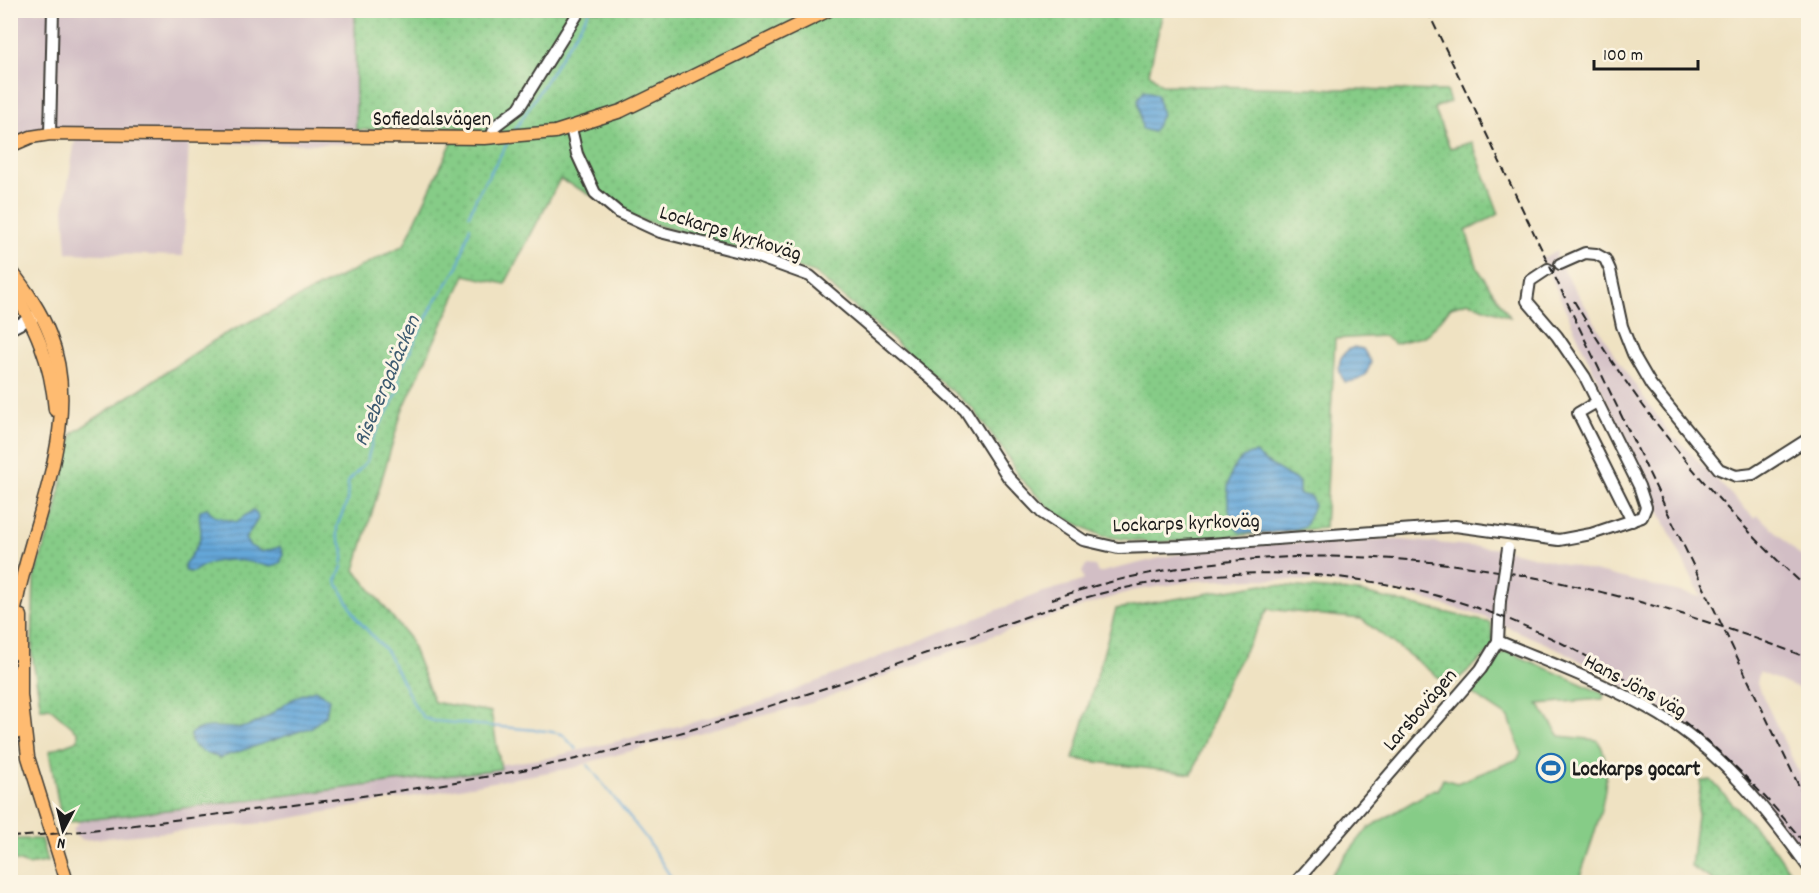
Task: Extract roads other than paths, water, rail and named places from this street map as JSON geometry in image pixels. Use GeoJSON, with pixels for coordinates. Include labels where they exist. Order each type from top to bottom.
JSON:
{"type":"FeatureCollection","features":[{"type":"Feature","properties":{"kind":"main road","name":"Sofiedalsvägen"},"geometry":{"type":"LineString","coordinates":[[10,146],[31,137],[50,134],[494,138],[523,136],[571,128],[621,111],[829,10]]}},
{"type":"Feature","properties":{"kind":"main road"},"geometry":{"type":"LineString","coordinates":[[10,269],[35,316]]}},
{"type":"Feature","properties":{"kind":"main road"},"geometry":{"type":"LineString","coordinates":[[10,284],[50,335],[61,377],[60,431],[15,606],[13,650],[28,757]]}},
{"type":"Feature","properties":{"kind":"main road"},"geometry":{"type":"LineString","coordinates":[[10,671],[18,731],[67,882]]}},
{"type":"Feature","properties":{"kind":"street"},"geometry":{"type":"LineString","coordinates":[[50,134],[53,10]]}},
{"type":"Feature","properties":{"kind":"street"},"geometry":{"type":"LineString","coordinates":[[494,138],[495,126],[519,108],[580,10]]}},
{"type":"Feature","properties":{"kind":"street","name":"Lockarps kyrkoväg"},"geometry":{"type":"LineString","coordinates":[[571,128],[577,154],[596,193],[619,213],[660,232],[752,255],[810,276],[965,411],[1008,477],[1042,513],[1083,540],[1118,548],[1182,546],[1455,526],[1559,540],[1591,534],[1632,521]]}},
{"type":"Feature","properties":{"kind":"street"},"geometry":{"type":"LineString","coordinates":[[1560,264],[1586,253],[1596,254],[1605,259],[1633,354],[1651,386],[1719,469],[1736,476],[1753,474],[1809,439]]}},
{"type":"Feature","properties":{"kind":"street"},"geometry":{"type":"LineString","coordinates":[[1548,269],[1530,281],[1527,300],[1570,353],[1597,402],[1646,502],[1645,515],[1632,521],[1578,413],[1597,402]]}},
{"type":"Feature","properties":{"kind":"street"},"geometry":{"type":"LineString","coordinates":[[10,329],[35,316]]}},
{"type":"Feature","properties":{"kind":"street","name":"Larsbovägen"},"geometry":{"type":"LineString","coordinates":[[1296,882],[1481,669],[1498,641],[1500,601],[1509,534]]}},
{"type":"Feature","properties":{"kind":"street","name":"Hans Jöns väg"},"geometry":{"type":"LineString","coordinates":[[1498,641],[1661,715],[1688,735],[1743,785],[1809,867]]}},
{"type":"Feature","properties":{"kind":"water"},"geometry":{"type":"Polygon","coordinates":[[[1144,90],[1157,94],[1162,115],[1153,132],[1142,129],[1138,99],[1144,90]]]}},
{"type":"Feature","properties":{"kind":"water"},"geometry":{"type":"Polygon","coordinates":[[[1354,347],[1363,349],[1371,362],[1362,377],[1355,381],[1345,382],[1339,367],[1341,357],[1354,347]]]}},
{"type":"Feature","properties":{"kind":"water"},"geometry":{"type":"Polygon","coordinates":[[[1255,453],[1299,482],[1299,494],[1311,497],[1314,506],[1305,526],[1272,532],[1239,532],[1229,511],[1228,486],[1236,464],[1244,457],[1255,453]]]}},
{"type":"Feature","properties":{"kind":"water"},"geometry":{"type":"Polygon","coordinates":[[[207,508],[214,516],[236,522],[253,510],[258,519],[245,539],[250,546],[262,552],[280,547],[283,553],[281,562],[272,567],[231,560],[202,566],[193,572],[185,571],[184,565],[199,542],[201,534],[200,510],[207,508]]]}},
{"type":"Feature","properties":{"kind":"water"},"geometry":{"type":"Polygon","coordinates":[[[315,690],[329,699],[326,715],[312,727],[220,758],[200,750],[193,744],[190,734],[196,730],[210,727],[238,728],[255,724],[295,698],[315,690]]]}},
{"type":"Feature","properties":{"kind":"waterway","name":"Risebergabäcken"},"geometry":{"type":"LineString","coordinates":[[515,130],[590,10]]}},
{"type":"Feature","properties":{"kind":"waterway","name":"Risebergabäcken"},"geometry":{"type":"LineString","coordinates":[[469,215],[477,196],[509,140]]}},
{"type":"Feature","properties":{"kind":"waterway","name":"Risebergabäcken"},"geometry":{"type":"LineString","coordinates":[[470,227],[458,267],[433,305],[399,373],[399,390],[373,438],[367,461],[348,482],[347,502],[337,526],[337,536],[344,550],[342,567],[336,581],[358,620],[387,652],[416,708],[424,718],[434,721],[562,734],[576,749]]}},
{"type":"Feature","properties":{"kind":"waterway","name":"Risebergabäcken"},"geometry":{"type":"LineString","coordinates":[[588,765],[646,838],[674,882]]}},
{"type":"Feature","properties":{"kind":"railway"},"geometry":{"type":"LineString","coordinates":[[1427,10],[1808,805]]}},
{"type":"Feature","properties":{"kind":"railway"},"geometry":{"type":"LineString","coordinates":[[1574,301],[1624,379],[1680,454],[1742,524],[1808,589]]}},
{"type":"Feature","properties":{"kind":"railway"},"geometry":{"type":"LineString","coordinates":[[1052,599],[1146,574],[1242,560],[1338,557],[1434,562],[1530,577],[1624,598],[1717,625],[1808,658]]}},
{"type":"Feature","properties":{"kind":"railway"},"geometry":{"type":"LineString","coordinates":[[10,837],[104,829],[360,796],[460,781],[560,762],[658,739],[820,690],[1083,598],[1208,576],[1307,574],[1404,588],[1496,615],[1584,655],[1666,707],[1741,772],[1808,848]]}},
{"type":"Feature","properties":{"kind":"place","name":"Lockarps gocart"},"geometry":{"type":"Point","coordinates":[1551,768]}}]}
